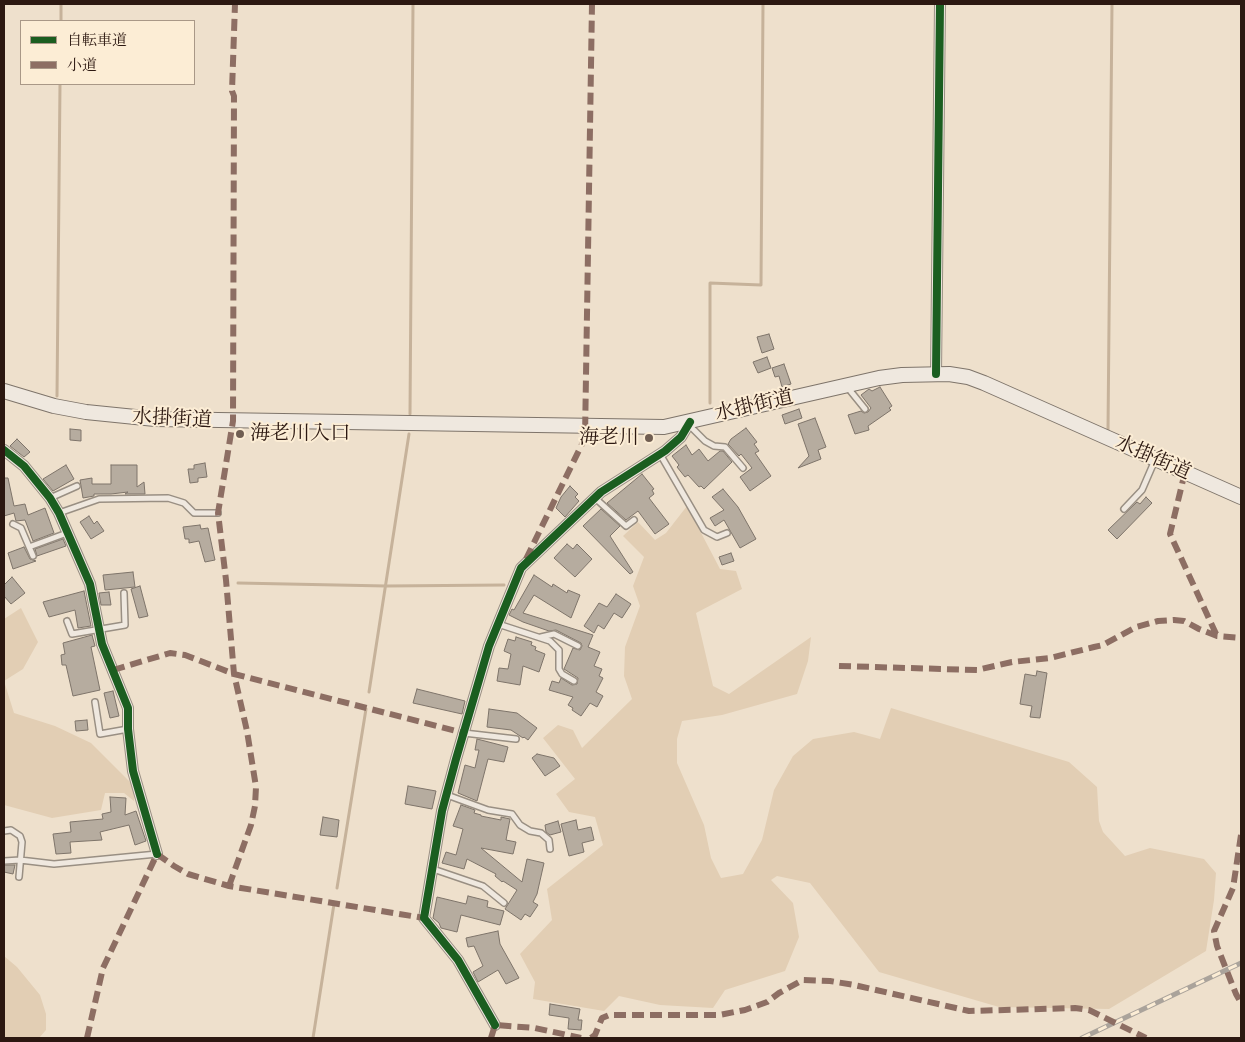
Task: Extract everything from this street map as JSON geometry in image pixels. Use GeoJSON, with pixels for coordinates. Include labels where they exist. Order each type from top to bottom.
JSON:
{"type":"FeatureCollection","features":[{"type":"Feature","properties":{"kind":"main road","name":"水掛街道"},"geometry":{"type":"LineString","coordinates":[[4,391],[54,406],[86,412],[155,419],[664,428],[846,385],[902,375],[936,374],[968,377],[984,383],[1241,497]]}},
{"type":"Feature","properties":{"kind":"street"},"geometry":{"type":"LineString","coordinates":[[936,374],[940,4]]}},
{"type":"Feature","properties":{"kind":"street"},"geometry":{"type":"LineString","coordinates":[[495,1025],[458,960],[424,918],[442,811],[489,646],[521,568],[595,497],[660,454],[681,437],[689,423]]}},
{"type":"Feature","properties":{"kind":"street"},"geometry":{"type":"LineString","coordinates":[[4,450],[24,466],[50,498],[59,513],[90,584],[102,644],[128,708],[128,729],[133,770],[158,854]]}},
{"type":"Feature","properties":{"kind":"lane"},"geometry":{"type":"LineString","coordinates":[[846,385],[865,409]]}},
{"type":"Feature","properties":{"kind":"lane"},"geometry":{"type":"LineString","coordinates":[[689,423],[705,441],[714,446],[725,447],[743,468]]}},
{"type":"Feature","properties":{"kind":"lane"},"geometry":{"type":"LineString","coordinates":[[660,454],[704,530],[717,537],[727,533]]}},
{"type":"Feature","properties":{"kind":"lane"},"geometry":{"type":"LineString","coordinates":[[1124,509],[1142,490],[1156,459]]}},
{"type":"Feature","properties":{"kind":"lane"},"geometry":{"type":"LineString","coordinates":[[50,498],[77,486]]}},
{"type":"Feature","properties":{"kind":"lane"},"geometry":{"type":"LineString","coordinates":[[595,497],[626,526],[634,520]]}},
{"type":"Feature","properties":{"kind":"lane"},"geometry":{"type":"LineString","coordinates":[[59,513],[98,498],[168,498],[184,504],[194,513],[218,513]]}},
{"type":"Feature","properties":{"kind":"lane"},"geometry":{"type":"LineString","coordinates":[[13,524],[21,528],[34,556]]}},
{"type":"Feature","properties":{"kind":"lane"},"geometry":{"type":"LineString","coordinates":[[29,546],[67,533]]}},
{"type":"Feature","properties":{"kind":"lane"},"geometry":{"type":"LineString","coordinates":[[67,621],[72,634],[125,625],[124,593]]}},
{"type":"Feature","properties":{"kind":"lane"},"geometry":{"type":"LineString","coordinates":[[498,624],[550,642],[558,650],[559,669],[562,674],[574,681]]}},
{"type":"Feature","properties":{"kind":"lane"},"geometry":{"type":"LineString","coordinates":[[540,637],[554,634],[578,646]]}},
{"type":"Feature","properties":{"kind":"lane"},"geometry":{"type":"LineString","coordinates":[[95,702],[100,734],[128,729]]}},
{"type":"Feature","properties":{"kind":"lane"},"geometry":{"type":"LineString","coordinates":[[464,733],[516,739]]}},
{"type":"Feature","properties":{"kind":"lane"},"geometry":{"type":"LineString","coordinates":[[447,795],[488,810],[512,814],[520,825],[530,831],[541,833],[548,840],[550,849]]}},
{"type":"Feature","properties":{"kind":"lane"},"geometry":{"type":"LineString","coordinates":[[4,831],[11,830],[20,836],[22,842],[18,877]]}},
{"type":"Feature","properties":{"kind":"lane"},"geometry":{"type":"LineString","coordinates":[[4,861],[20,860],[54,864],[158,854]]}},
{"type":"Feature","properties":{"kind":"lane"},"geometry":{"type":"LineString","coordinates":[[433,870],[483,886],[504,902]]}},
{"type":"Feature","properties":{"kind":"shaded area"},"geometry":{"type":"Polygon","coordinates":[[[687,506],[720,569],[736,571],[742,589],[696,613],[713,686],[729,694],[811,637],[808,661],[797,694],[722,715],[682,721],[677,739],[677,763],[704,825],[711,858],[721,878],[743,874],[762,840],[774,790],[793,756],[813,739],[854,732],[880,739],[891,708],[1069,762],[1097,787],[1099,821],[1103,832],[1125,856],[1150,848],[1204,859],[1216,873],[1206,951],[1109,1009],[999,1007],[879,972],[810,883],[777,876],[771,880],[793,903],[799,937],[785,971],[725,990],[713,1008],[660,1005],[619,996],[604,1011],[533,999],[535,982],[520,954],[552,920],[547,889],[603,845],[595,817],[569,812],[556,794],[575,779],[543,738],[558,725],[573,730],[582,748],[632,699],[624,676],[625,647],[640,606],[633,586],[644,557],[623,536],[638,522],[655,540],[666,533],[687,506]]]}},
{"type":"Feature","properties":{"kind":"shaded area"},"geometry":{"type":"Polygon","coordinates":[[[21,608],[38,642],[23,669],[4,681],[4,619],[21,608]]]}},
{"type":"Feature","properties":{"kind":"shaded area"},"geometry":{"type":"Polygon","coordinates":[[[4,681],[14,713],[55,726],[91,743],[134,786],[134,801],[124,793],[105,793],[101,810],[52,818],[4,805],[4,681]]]}},
{"type":"Feature","properties":{"kind":"shaded area"},"geometry":{"type":"Polygon","coordinates":[[[4,956],[17,967],[40,995],[46,1014],[46,1030],[39,1038],[4,1038],[4,956]]]}},
{"type":"Feature","properties":{"kind":"building"},"geometry":{"type":"Polygon","coordinates":[[[769,334],[774,349],[762,353],[757,337],[769,334]]]}},
{"type":"Feature","properties":{"kind":"building"},"geometry":{"type":"Polygon","coordinates":[[[767,357],[771,368],[758,373],[753,362],[767,357]]]}},
{"type":"Feature","properties":{"kind":"building"},"geometry":{"type":"Polygon","coordinates":[[[784,364],[791,384],[782,387],[779,376],[775,377],[772,368],[784,364]]]}},
{"type":"Feature","properties":{"kind":"building"},"geometry":{"type":"Polygon","coordinates":[[[880,387],[892,406],[889,408],[891,410],[868,426],[869,430],[855,434],[848,415],[861,411],[864,413],[868,412],[871,408],[861,395],[869,389],[872,391],[880,387]]]}},
{"type":"Feature","properties":{"kind":"building"},"geometry":{"type":"Polygon","coordinates":[[[799,409],[802,418],[785,424],[782,415],[799,409]]]}},
{"type":"Feature","properties":{"kind":"building"},"geometry":{"type":"Polygon","coordinates":[[[815,418],[826,447],[818,450],[821,459],[798,468],[809,456],[798,424],[815,418]]]}},
{"type":"Feature","properties":{"kind":"building"},"geometry":{"type":"Polygon","coordinates":[[[746,428],[757,442],[754,444],[759,451],[755,453],[771,476],[750,491],[740,477],[752,468],[741,454],[739,456],[728,444],[731,439],[746,428]]]}},
{"type":"Feature","properties":{"kind":"building"},"geometry":{"type":"Polygon","coordinates":[[[70,429],[81,430],[81,441],[70,440],[70,429]]]}},
{"type":"Feature","properties":{"kind":"building"},"geometry":{"type":"Polygon","coordinates":[[[17,439],[30,452],[24,457],[10,446],[17,439]]]}},
{"type":"Feature","properties":{"kind":"building"},"geometry":{"type":"Polygon","coordinates":[[[686,445],[692,455],[699,449],[708,461],[720,451],[723,451],[732,462],[704,489],[701,486],[699,487],[688,475],[685,477],[677,467],[679,465],[672,456],[686,445]]]}},
{"type":"Feature","properties":{"kind":"building"},"geometry":{"type":"Polygon","coordinates":[[[205,463],[207,477],[198,478],[198,482],[190,483],[188,469],[194,469],[194,465],[205,463]]]}},
{"type":"Feature","properties":{"kind":"building"},"geometry":{"type":"Polygon","coordinates":[[[66,465],[74,479],[53,491],[43,479],[66,465]]]}},
{"type":"Feature","properties":{"kind":"building"},"geometry":{"type":"Polygon","coordinates":[[[111,465],[137,465],[137,487],[144,482],[145,494],[125,494],[128,492],[94,494],[94,496],[83,498],[80,480],[92,478],[92,484],[111,484],[111,465]]]}},
{"type":"Feature","properties":{"kind":"building"},"geometry":{"type":"Polygon","coordinates":[[[642,474],[654,489],[652,490],[654,494],[649,498],[669,524],[655,534],[638,511],[626,520],[607,503],[642,474]]]}},
{"type":"Feature","properties":{"kind":"building"},"geometry":{"type":"Polygon","coordinates":[[[4,478],[8,478],[14,506],[25,504],[28,515],[45,508],[54,533],[33,541],[25,520],[16,521],[14,513],[4,516],[4,478]]]}},
{"type":"Feature","properties":{"kind":"building"},"geometry":{"type":"Polygon","coordinates":[[[570,486],[578,494],[575,497],[579,501],[565,517],[556,508],[561,497],[570,486]]]}},
{"type":"Feature","properties":{"kind":"building"},"geometry":{"type":"Polygon","coordinates":[[[723,489],[738,507],[756,539],[740,548],[724,520],[715,526],[710,518],[724,510],[712,497],[723,489]]]}},
{"type":"Feature","properties":{"kind":"building"},"geometry":{"type":"Polygon","coordinates":[[[1146,497],[1152,503],[1117,539],[1108,530],[1137,502],[1140,504],[1146,497]]]}},
{"type":"Feature","properties":{"kind":"building"},"geometry":{"type":"Polygon","coordinates":[[[601,509],[620,526],[610,536],[633,572],[630,574],[583,526],[601,509]]]}},
{"type":"Feature","properties":{"kind":"building"},"geometry":{"type":"Polygon","coordinates":[[[89,516],[94,524],[97,521],[104,531],[91,539],[80,522],[89,516]]]}},
{"type":"Feature","properties":{"kind":"building"},"geometry":{"type":"Polygon","coordinates":[[[200,525],[201,529],[208,528],[215,560],[205,562],[199,541],[189,543],[189,539],[185,539],[183,527],[200,525]]]}},
{"type":"Feature","properties":{"kind":"building"},"geometry":{"type":"Polygon","coordinates":[[[63,539],[66,546],[37,556],[35,549],[63,539]]]}},
{"type":"Feature","properties":{"kind":"building"},"geometry":{"type":"Polygon","coordinates":[[[567,544],[573,549],[577,544],[592,559],[575,577],[554,558],[567,544]]]}},
{"type":"Feature","properties":{"kind":"building"},"geometry":{"type":"Polygon","coordinates":[[[24,547],[30,559],[36,561],[13,569],[8,553],[24,547]]]}},
{"type":"Feature","properties":{"kind":"building"},"geometry":{"type":"Polygon","coordinates":[[[731,553],[734,561],[722,565],[719,557],[731,553]]]}},
{"type":"Feature","properties":{"kind":"building"},"geometry":{"type":"Polygon","coordinates":[[[133,572],[135,587],[105,590],[103,575],[133,572]]]}},
{"type":"Feature","properties":{"kind":"building"},"geometry":{"type":"Polygon","coordinates":[[[534,575],[552,587],[553,584],[567,593],[568,590],[580,595],[571,618],[534,595],[523,613],[593,635],[588,647],[600,652],[594,666],[602,669],[599,676],[603,678],[596,692],[603,696],[597,707],[590,703],[581,716],[568,705],[573,697],[549,690],[552,681],[559,683],[561,678],[572,685],[577,684],[578,678],[564,669],[573,648],[580,650],[581,643],[556,630],[549,631],[509,615],[512,609],[514,610],[534,575]]]}},
{"type":"Feature","properties":{"kind":"building"},"geometry":{"type":"Polygon","coordinates":[[[12,577],[25,593],[11,604],[4,596],[4,585],[12,577]]]}},
{"type":"Feature","properties":{"kind":"building"},"geometry":{"type":"Polygon","coordinates":[[[140,586],[148,616],[139,618],[131,589],[140,586]]]}},
{"type":"Feature","properties":{"kind":"building"},"geometry":{"type":"Polygon","coordinates":[[[84,591],[91,626],[78,628],[75,610],[49,617],[43,602],[84,591]]]}},
{"type":"Feature","properties":{"kind":"building"},"geometry":{"type":"Polygon","coordinates":[[[109,592],[111,605],[101,605],[99,593],[109,592]]]}},
{"type":"Feature","properties":{"kind":"building"},"geometry":{"type":"Polygon","coordinates":[[[616,594],[631,604],[622,618],[614,613],[604,629],[598,625],[594,633],[584,626],[599,603],[607,607],[616,594]]]}},
{"type":"Feature","properties":{"kind":"building"},"geometry":{"type":"Polygon","coordinates":[[[92,635],[95,646],[91,647],[100,690],[73,696],[66,665],[62,665],[61,655],[65,654],[63,643],[92,635]]]}},
{"type":"Feature","properties":{"kind":"building"},"geometry":{"type":"Polygon","coordinates":[[[516,637],[532,642],[531,645],[536,647],[535,650],[545,654],[539,672],[523,666],[520,685],[497,681],[499,668],[508,669],[511,654],[504,651],[508,639],[515,641],[516,637]]]}},
{"type":"Feature","properties":{"kind":"building"},"geometry":{"type":"Polygon","coordinates":[[[1037,671],[1047,673],[1040,718],[1030,717],[1032,706],[1020,704],[1025,674],[1036,676],[1037,671]]]}},
{"type":"Feature","properties":{"kind":"building"},"geometry":{"type":"Polygon","coordinates":[[[417,689],[465,701],[462,714],[413,703],[417,689]]]}},
{"type":"Feature","properties":{"kind":"building"},"geometry":{"type":"Polygon","coordinates":[[[113,691],[119,716],[110,718],[104,693],[113,691]]]}},
{"type":"Feature","properties":{"kind":"building"},"geometry":{"type":"Polygon","coordinates":[[[489,709],[517,713],[537,728],[528,740],[511,730],[487,727],[489,709]]]}},
{"type":"Feature","properties":{"kind":"building"},"geometry":{"type":"Polygon","coordinates":[[[87,720],[88,730],[76,731],[75,721],[87,720]]]}},
{"type":"Feature","properties":{"kind":"building"},"geometry":{"type":"Polygon","coordinates":[[[477,739],[508,747],[504,762],[488,759],[477,801],[458,793],[465,765],[475,768],[479,750],[475,750],[477,739]]]}},
{"type":"Feature","properties":{"kind":"building"},"geometry":{"type":"Polygon","coordinates":[[[537,754],[554,758],[560,766],[545,776],[532,758],[537,754]]]}},
{"type":"Feature","properties":{"kind":"building"},"geometry":{"type":"Polygon","coordinates":[[[408,786],[436,791],[432,809],[405,804],[408,786]]]}},
{"type":"Feature","properties":{"kind":"building"},"geometry":{"type":"Polygon","coordinates":[[[110,797],[126,798],[125,815],[136,811],[146,841],[135,845],[129,825],[100,832],[102,840],[70,842],[71,853],[56,854],[53,834],[71,832],[70,822],[103,819],[102,814],[111,812],[110,797]]]}},
{"type":"Feature","properties":{"kind":"building"},"geometry":{"type":"Polygon","coordinates":[[[461,805],[475,810],[474,813],[481,816],[501,820],[501,817],[510,819],[506,840],[516,842],[513,854],[481,848],[522,882],[527,859],[544,863],[537,894],[533,902],[538,905],[530,917],[525,914],[521,920],[505,909],[517,890],[502,882],[495,876],[496,874],[467,859],[464,869],[442,863],[446,852],[456,855],[463,829],[453,826],[461,805]]]}},
{"type":"Feature","properties":{"kind":"building"},"geometry":{"type":"Polygon","coordinates":[[[323,817],[339,820],[337,837],[320,835],[323,817]]]}},
{"type":"Feature","properties":{"kind":"building"},"geometry":{"type":"Polygon","coordinates":[[[576,820],[578,830],[591,827],[594,840],[582,843],[584,852],[569,856],[561,824],[576,820]]]}},
{"type":"Feature","properties":{"kind":"building"},"geometry":{"type":"Polygon","coordinates":[[[558,821],[561,832],[550,835],[546,832],[545,825],[558,821]]]}},
{"type":"Feature","properties":{"kind":"building"},"geometry":{"type":"Polygon","coordinates":[[[4,865],[15,865],[13,874],[4,872],[4,865]]]}},
{"type":"Feature","properties":{"kind":"building"},"geometry":{"type":"Polygon","coordinates":[[[468,896],[488,901],[487,907],[504,911],[500,925],[461,915],[457,932],[441,928],[439,923],[433,918],[437,897],[466,904],[468,896]]]}},
{"type":"Feature","properties":{"kind":"building"},"geometry":{"type":"Polygon","coordinates":[[[498,931],[500,944],[519,978],[506,984],[498,970],[478,982],[473,972],[483,966],[474,946],[468,947],[466,938],[498,931]]]}},
{"type":"Feature","properties":{"kind":"building"},"geometry":{"type":"Polygon","coordinates":[[[550,1004],[580,1009],[578,1020],[582,1020],[581,1030],[568,1029],[569,1018],[549,1015],[550,1004]]]}},
{"type":"Feature","properties":{"kind":"waterway"},"geometry":{"type":"LineString","coordinates":[[61,4],[61,20]]}},
{"type":"Feature","properties":{"kind":"waterway"},"geometry":{"type":"LineString","coordinates":[[410,414],[413,4]]}},
{"type":"Feature","properties":{"kind":"waterway"},"geometry":{"type":"LineString","coordinates":[[710,403],[710,283],[761,285],[763,4]]}},
{"type":"Feature","properties":{"kind":"waterway"},"geometry":{"type":"LineString","coordinates":[[1108,430],[1112,4]]}},
{"type":"Feature","properties":{"kind":"waterway"},"geometry":{"type":"LineString","coordinates":[[57,396],[60,85]]}},
{"type":"Feature","properties":{"kind":"waterway"},"geometry":{"type":"LineString","coordinates":[[369,692],[409,434]]}},
{"type":"Feature","properties":{"kind":"waterway"},"geometry":{"type":"LineString","coordinates":[[238,583],[386,586],[504,585]]}},
{"type":"Feature","properties":{"kind":"waterway"},"geometry":{"type":"LineString","coordinates":[[337,888],[366,709]]}},
{"type":"Feature","properties":{"kind":"waterway"},"geometry":{"type":"LineString","coordinates":[[313,1038],[334,904]]}},
{"type":"Feature","properties":{"kind":"railway"},"geometry":{"type":"LineString","coordinates":[[1082,1038],[1241,963]]}},
{"type":"Feature","properties":{"kind":"marked path"},"geometry":{"type":"LineString","coordinates":[[229,886],[251,825],[256,787],[247,731],[234,674],[218,513],[233,421],[234,96],[232,91],[235,4]]}},
{"type":"Feature","properties":{"kind":"marked path"},"geometry":{"type":"LineString","coordinates":[[526,559],[585,438],[592,4]]}},
{"type":"Feature","properties":{"kind":"marked path"},"geometry":{"type":"LineString","coordinates":[[1185,472],[1170,534],[1217,636]]}},
{"type":"Feature","properties":{"kind":"marked path"},"geometry":{"type":"LineString","coordinates":[[839,666],[977,670],[1012,662],[1050,658],[1103,645],[1136,627],[1158,621],[1184,621],[1217,636],[1241,638]]}},
{"type":"Feature","properties":{"kind":"marked path"},"geometry":{"type":"LineString","coordinates":[[113,670],[170,653],[185,655],[234,674],[464,733]]}},
{"type":"Feature","properties":{"kind":"marked path"},"geometry":{"type":"LineString","coordinates":[[1241,835],[1233,888],[1214,931],[1217,946],[1241,1003]]}},
{"type":"Feature","properties":{"kind":"marked path"},"geometry":{"type":"LineString","coordinates":[[87,1038],[103,968],[157,854],[188,874],[229,886],[424,918]]}},
{"type":"Feature","properties":{"kind":"marked path"},"geometry":{"type":"LineString","coordinates":[[591,1038],[595,1035],[602,1018],[609,1015],[719,1015],[745,1010],[767,1002],[803,980],[830,981],[854,985],[969,1011],[1075,1008],[1089,1010],[1146,1038]]}},
{"type":"Feature","properties":{"kind":"marked path"},"geometry":{"type":"LineString","coordinates":[[491,1038],[495,1025],[535,1028],[581,1038]]}},
{"type":"Feature","properties":{"kind":"cycle path"},"geometry":{"type":"LineString","coordinates":[[936,374],[940,4]]}},
{"type":"Feature","properties":{"kind":"cycle path"},"geometry":{"type":"LineString","coordinates":[[495,1025],[458,960],[424,918],[442,811],[489,646],[521,568],[601,492],[665,451],[681,437],[690,422]]}},
{"type":"Feature","properties":{"kind":"cycle path"},"geometry":{"type":"LineString","coordinates":[[4,450],[24,466],[50,498],[59,513],[90,584],[102,644],[128,708],[128,729],[133,771],[157,854]]}},
{"type":"Feature","properties":{"kind":"place","name":"海老川入口"},"geometry":{"type":"Point","coordinates":[240,434]}},
{"type":"Feature","properties":{"kind":"place","name":"海老川"},"geometry":{"type":"Point","coordinates":[649,438]}}]}
